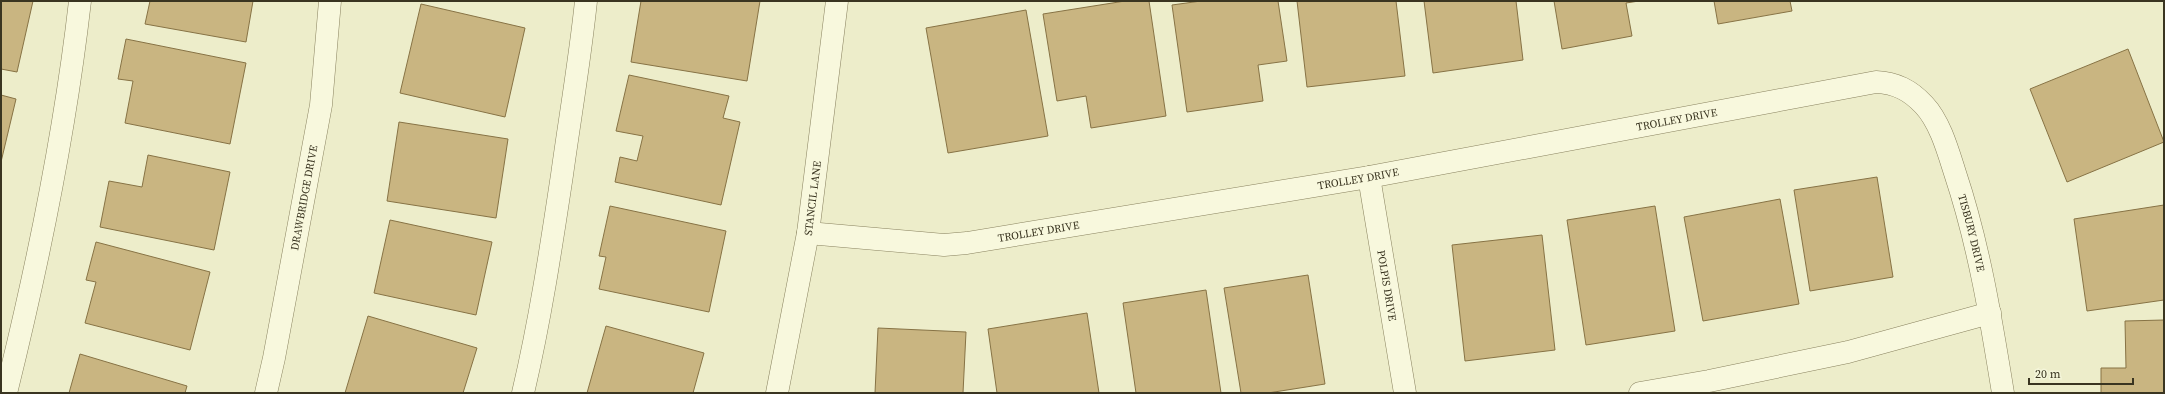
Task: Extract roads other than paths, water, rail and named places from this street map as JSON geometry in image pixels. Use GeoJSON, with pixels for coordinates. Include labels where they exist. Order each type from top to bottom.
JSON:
{"type":"FeatureCollection","features":[{"type":"Feature","properties":{"kind":"street"},"geometry":{"type":"LineString","coordinates":[[6,393],[30,298],[49,200],[80,1]]}},
{"type":"Feature","properties":{"kind":"street","name":"DRAWBRIDGE DRIVE"},"geometry":{"type":"LineString","coordinates":[[266,393],[274,358],[320,105],[330,1]]}},
{"type":"Feature","properties":{"kind":"street"},"geometry":{"type":"LineString","coordinates":[[523,393],[533,348],[551,245],[582,42],[586,1]]}},
{"type":"Feature","properties":{"kind":"street","name":"STANCIL LANE"},"geometry":{"type":"LineString","coordinates":[[777,393],[808,233],[837,1]]}},
{"type":"Feature","properties":{"kind":"street","name":"TROLLEY DRIVE"},"geometry":{"type":"LineString","coordinates":[[808,233],[944,245],[1369,177],[1876,82],[1891,83],[1904,88]]}},
{"type":"Feature","properties":{"kind":"street","name":"TISBURY DRIVE"},"geometry":{"type":"LineString","coordinates":[[1904,88],[1925,106],[1945,141],[1972,227],[1990,313],[2003,393]]}},
{"type":"Feature","properties":{"kind":"street","name":"POLPIS DRIVE"},"geometry":{"type":"LineString","coordinates":[[1369,177],[1406,393]]}},
{"type":"Feature","properties":{"kind":"street"},"geometry":{"type":"LineString","coordinates":[[1640,393],[1709,381],[1848,352],[1990,313]]}}]}
